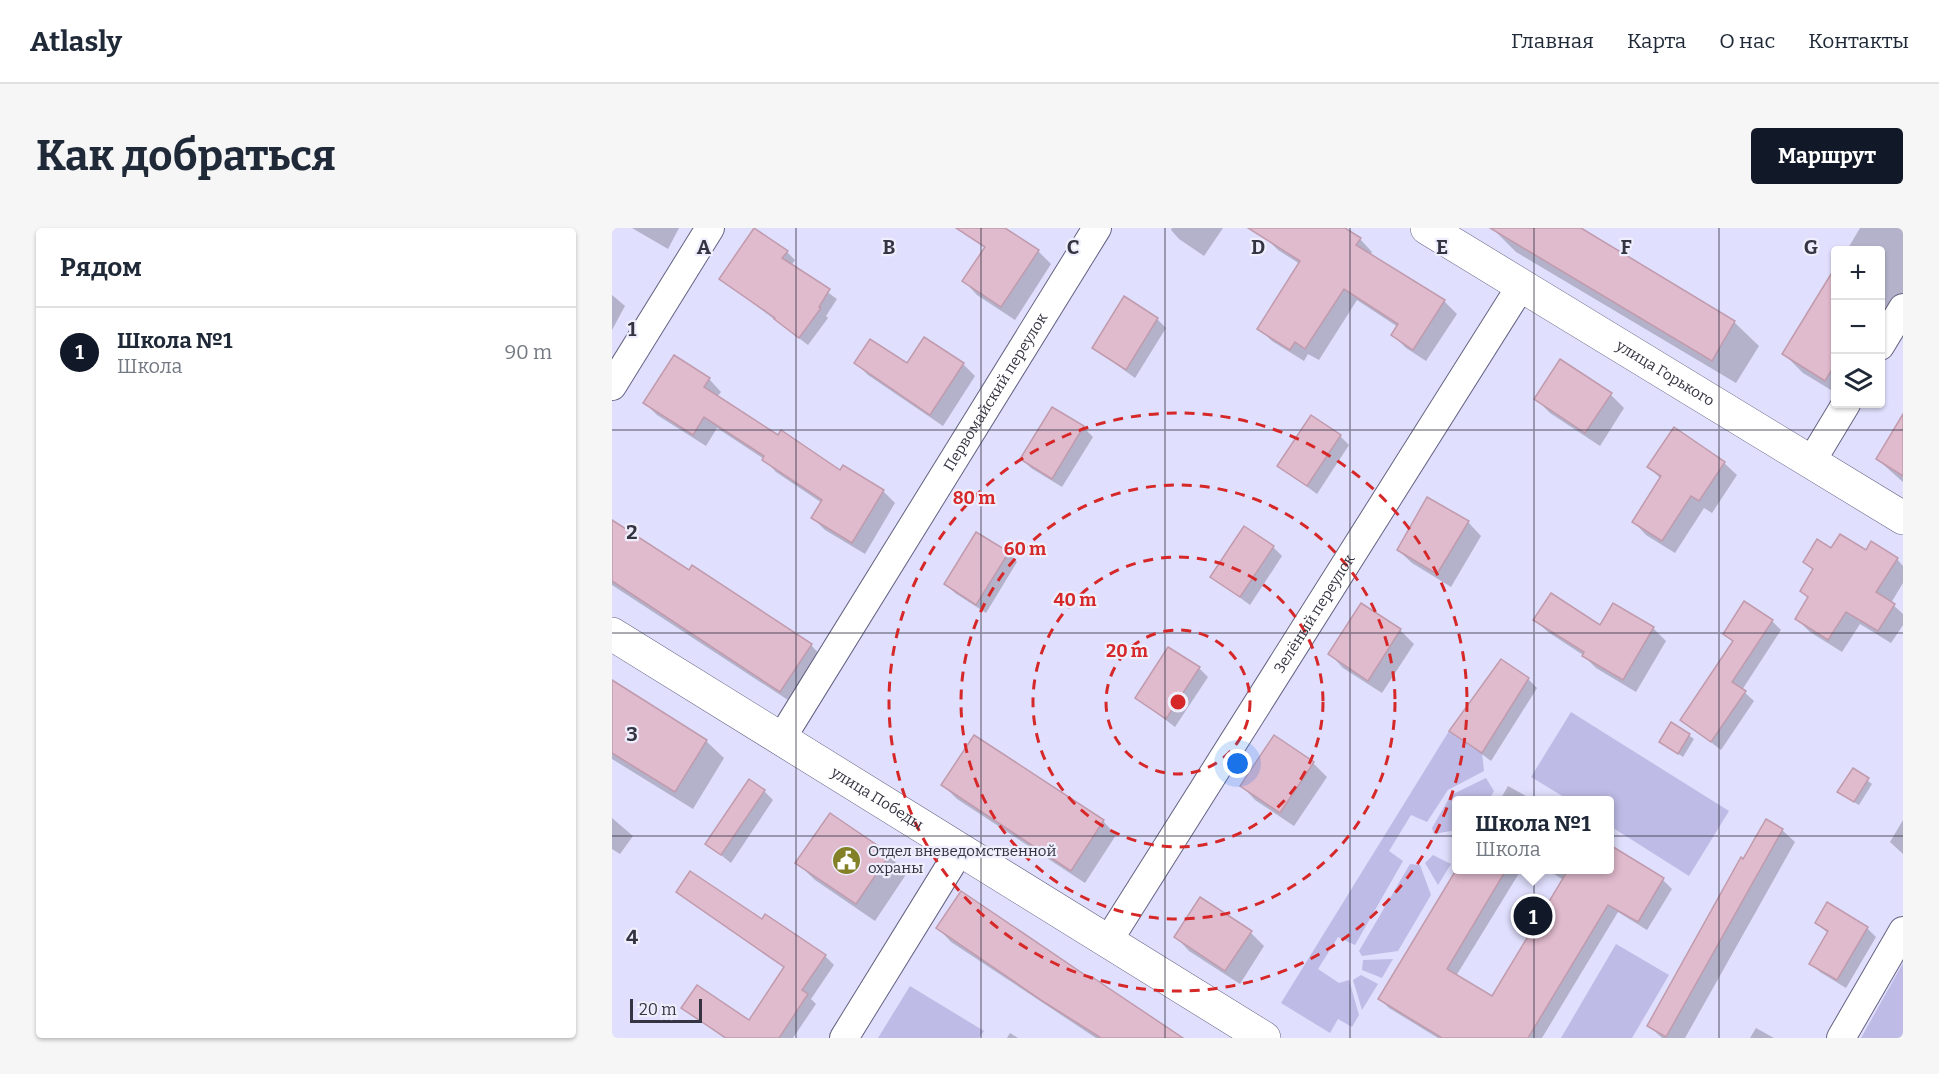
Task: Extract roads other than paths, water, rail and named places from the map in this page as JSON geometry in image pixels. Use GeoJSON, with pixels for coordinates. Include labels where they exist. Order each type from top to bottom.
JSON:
{"type":"FeatureCollection","features":[{"type":"Feature","properties":{"kind":"street"},"geometry":{"type":"LineString","coordinates":[[612,386],[710,228]]}},
{"type":"Feature","properties":{"kind":"street","name":"Первомайский переулок"},"geometry":{"type":"LineString","coordinates":[[781,739],[1097,228]]}},
{"type":"Feature","properties":{"kind":"street","name":"улица Горького"},"geometry":{"type":"LineString","coordinates":[[1427,228],[1903,518]]}},
{"type":"Feature","properties":{"kind":"street","name":"Зелёный переулок"},"geometry":{"type":"LineString","coordinates":[[1108,941],[1521,286]]}},
{"type":"Feature","properties":{"kind":"street"},"geometry":{"type":"LineString","coordinates":[[1885,339],[1903,308]]}},
{"type":"Feature","properties":{"kind":"street"},"geometry":{"type":"LineString","coordinates":[[1811,462],[1844,408]]}},
{"type":"Feature","properties":{"kind":"street","name":"улица Победы"},"geometry":{"type":"LineString","coordinates":[[612,634],[1264,1038]]}},
{"type":"Feature","properties":{"kind":"street"},"geometry":{"type":"LineString","coordinates":[[844,1038],[960,850]]}},
{"type":"Feature","properties":{"kind":"street"},"geometry":{"type":"LineString","coordinates":[[1841,1038],[1903,931]]}},
{"type":"Feature","properties":{"kind":"place","name":"Отдел вневедомственной охраны"},"geometry":{"type":"Point","coordinates":[847,860]}},
{"type":"Feature","properties":{"kind":"place","name":"Школа №1"},"geometry":{"type":"Point","coordinates":[1533,916]}}]}
